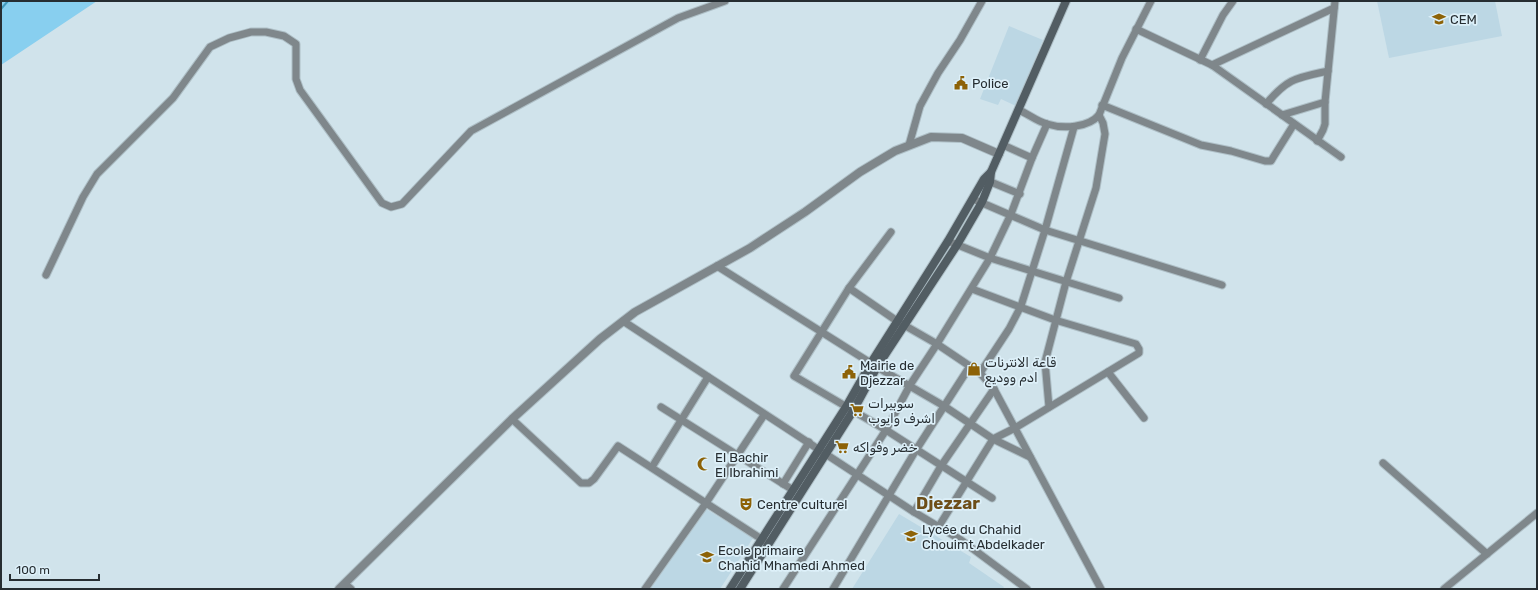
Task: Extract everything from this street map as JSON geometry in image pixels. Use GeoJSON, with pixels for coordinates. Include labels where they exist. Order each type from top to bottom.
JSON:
{"type":"FeatureCollection","features":[{"type":"Feature","properties":{"kind":"main road"},"geometry":{"type":"LineString","coordinates":[[740,589],[826,454],[874,365],[901,323],[973,199],[987,180],[1066,1]]}},
{"type":"Feature","properties":{"kind":"main road"},"geometry":{"type":"LineString","coordinates":[[901,323],[957,245],[982,202],[987,180]]}},
{"type":"Feature","properties":{"kind":"main road"},"geometry":{"type":"LineString","coordinates":[[730,589],[819,449],[850,409]]}},
{"type":"Feature","properties":{"kind":"street"},"geometry":{"type":"LineString","coordinates":[[46,275],[83,197],[97,174],[174,98],[210,47],[229,38],[251,32],[266,32],[284,36],[296,44],[296,79],[300,90],[382,203],[391,207],[402,204],[471,131],[678,18],[725,1]]}},
{"type":"Feature","properties":{"kind":"street"},"geometry":{"type":"LineString","coordinates":[[909,145],[920,106],[938,73],[960,40],[982,1]]}},
{"type":"Feature","properties":{"kind":"street"},"geometry":{"type":"LineString","coordinates":[[1019,110],[1047,124],[1074,127],[1095,120],[1099,115],[1136,29],[1151,1]]}},
{"type":"Feature","properties":{"kind":"street"},"geometry":{"type":"LineString","coordinates":[[1200,60],[1223,15],[1233,1]]}},
{"type":"Feature","properties":{"kind":"street"},"geometry":{"type":"LineString","coordinates":[[1212,65],[1334,5]]}},
{"type":"Feature","properties":{"kind":"street"},"geometry":{"type":"LineString","coordinates":[[1317,141],[1325,124],[1325,102],[1334,5]]}},
{"type":"Feature","properties":{"kind":"street"},"geometry":{"type":"LineString","coordinates":[[1136,29],[1212,65],[1341,157]]}},
{"type":"Feature","properties":{"kind":"street"},"geometry":{"type":"LineString","coordinates":[[1266,104],[1280,88],[1295,79],[1328,71]]}},
{"type":"Feature","properties":{"kind":"street"},"geometry":{"type":"LineString","coordinates":[[1282,115],[1325,102]]}},
{"type":"Feature","properties":{"kind":"street"},"geometry":{"type":"LineString","coordinates":[[1102,105],[1201,145],[1231,151],[1265,161],[1271,161],[1294,124]]}},
{"type":"Feature","properties":{"kind":"street"},"geometry":{"type":"LineString","coordinates":[[1049,407],[1045,362],[1066,282],[1096,188],[1105,134],[1103,123],[1099,115]]}},
{"type":"Feature","properties":{"kind":"street"},"geometry":{"type":"LineString","coordinates":[[783,589],[886,430],[910,385],[972,289],[990,258],[1020,194],[1032,158],[1047,124]]}},
{"type":"Feature","properties":{"kind":"street"},"geometry":{"type":"LineString","coordinates":[[980,373],[1009,329],[1021,306],[1045,230],[1074,127]]}},
{"type":"Feature","properties":{"kind":"street"},"geometry":{"type":"LineString","coordinates":[[345,587],[512,419],[600,338],[635,312],[750,248],[805,212],[860,172],[895,151],[931,137],[962,138],[999,154]]}},
{"type":"Feature","properties":{"kind":"street"},"geometry":{"type":"LineString","coordinates":[[1003,145],[1032,158]]}},
{"type":"Feature","properties":{"kind":"street"},"geometry":{"type":"LineString","coordinates":[[987,180],[1020,194]]}},
{"type":"Feature","properties":{"kind":"street"},"geometry":{"type":"LineString","coordinates":[[973,199],[1011,214],[1045,230],[1222,285]]}},
{"type":"Feature","properties":{"kind":"street"},"geometry":{"type":"LineString","coordinates":[[891,232],[849,288],[823,332],[794,376],[886,430],[992,498]]}},
{"type":"Feature","properties":{"kind":"street"},"geometry":{"type":"LineString","coordinates":[[948,241],[990,258],[1119,298]]}},
{"type":"Feature","properties":{"kind":"street"},"geometry":{"type":"LineString","coordinates":[[717,266],[874,365],[944,406],[993,439],[1030,457]]}},
{"type":"Feature","properties":{"kind":"street"},"geometry":{"type":"LineString","coordinates":[[849,288],[901,323],[937,344],[970,366],[980,373],[994,389],[1101,589]]}},
{"type":"Feature","properties":{"kind":"street"},"geometry":{"type":"LineString","coordinates":[[939,526],[993,439],[1015,428],[1139,353],[1139,349],[1136,344],[1055,320],[1021,306],[972,289]]}},
{"type":"Feature","properties":{"kind":"street"},"geometry":{"type":"LineString","coordinates":[[623,321],[764,415],[809,442],[914,512],[961,540],[1027,589]]}},
{"type":"Feature","properties":{"kind":"street"},"geometry":{"type":"LineString","coordinates":[[833,589],[848,567],[916,450],[970,366]]}},
{"type":"Feature","properties":{"kind":"street"},"geometry":{"type":"LineString","coordinates":[[1108,372],[1144,418]]}},
{"type":"Feature","properties":{"kind":"street"},"geometry":{"type":"LineString","coordinates":[[652,467],[708,377]]}},
{"type":"Feature","properties":{"kind":"street"},"geometry":{"type":"LineString","coordinates":[[914,512],[941,466],[994,389]]}},
{"type":"Feature","properties":{"kind":"street"},"geometry":{"type":"LineString","coordinates":[[661,407],[793,490]]}},
{"type":"Feature","properties":{"kind":"street"},"geometry":{"type":"LineString","coordinates":[[645,589],[706,503],[764,415]]}},
{"type":"Feature","properties":{"kind":"street"},"geometry":{"type":"LineString","coordinates":[[512,419],[581,483],[589,483],[594,479],[618,446],[769,544]]}},
{"type":"Feature","properties":{"kind":"street"},"geometry":{"type":"LineString","coordinates":[[783,484],[809,442]]}},
{"type":"Feature","properties":{"kind":"street"},"geometry":{"type":"LineString","coordinates":[[1383,463],[1487,554]]}},
{"type":"Feature","properties":{"kind":"street"},"geometry":{"type":"LineString","coordinates":[[1444,589],[1537,513]]}},
{"type":"Feature","properties":{"kind":"shaded area"},"geometry":{"type":"Polygon","coordinates":[[[1,1],[97,1],[1,65],[1,1]]]}},
{"type":"Feature","properties":{"kind":"shaded area","name":"CEM"},"geometry":{"type":"Polygon","coordinates":[[[1377,1],[1495,1],[1502,36],[1389,58],[1377,1]]]}},
{"type":"Feature","properties":{"kind":"shaded area"},"geometry":{"type":"Polygon","coordinates":[[[1009,26],[1043,40],[1016,106],[1001,99],[998,105],[980,99],[1009,26]]]}},
{"type":"Feature","properties":{"kind":"shaded area","name":"Ecole primaire Chahid Mhamedi Ahmed"},"geometry":{"type":"Polygon","coordinates":[[[706,509],[753,538],[720,589],[650,589],[706,509]]]}},
{"type":"Feature","properties":{"kind":"shaded area","name":"Lycée du Chahid Chouimt Abdelkader"},"geometry":{"type":"Polygon","coordinates":[[[899,514],[971,557],[969,563],[1004,587],[1003,589],[852,589],[899,514]]]}},
{"type":"Feature","properties":{"kind":"waterway"},"geometry":{"type":"LineString","coordinates":[[1,9],[8,1]]}},
{"type":"Feature","properties":{"kind":"place","name":"CEM"},"geometry":{"type":"Point","coordinates":[1439,19]}},
{"type":"Feature","properties":{"kind":"place","name":"Police"},"geometry":{"type":"Point","coordinates":[961,83]}},
{"type":"Feature","properties":{"kind":"place","name":"قاعة الانترنات ادم ووديع"},"geometry":{"type":"Point","coordinates":[974,369]}},
{"type":"Feature","properties":{"kind":"place","name":"Mairie de Djezzar"},"geometry":{"type":"Point","coordinates":[849,372]}},
{"type":"Feature","properties":{"kind":"place","name":"سوبيرات اشرف وايوب"},"geometry":{"type":"Point","coordinates":[857,410]}},
{"type":"Feature","properties":{"kind":"place","name":"خضر وفواكه"},"geometry":{"type":"Point","coordinates":[842,447]}},
{"type":"Feature","properties":{"kind":"place","name":"El Bachir El Ibrahimi"},"geometry":{"type":"Point","coordinates":[704,464]}},
{"type":"Feature","properties":{"kind":"place","name":"Centre culturel"},"geometry":{"type":"Point","coordinates":[746,504]}},
{"type":"Feature","properties":{"kind":"place","name":"Lycée du Chahid Chouimt Abdelkader"},"geometry":{"type":"Point","coordinates":[911,536]}},
{"type":"Feature","properties":{"kind":"place","name":"Ecole primaire Chahid Mhamedi Ahmed"},"geometry":{"type":"Point","coordinates":[707,557]}},
{"type":"Feature","properties":{"kind":"district","name":"Djezzar"},"geometry":{"type":"Point","coordinates":[948,503]}}]}
